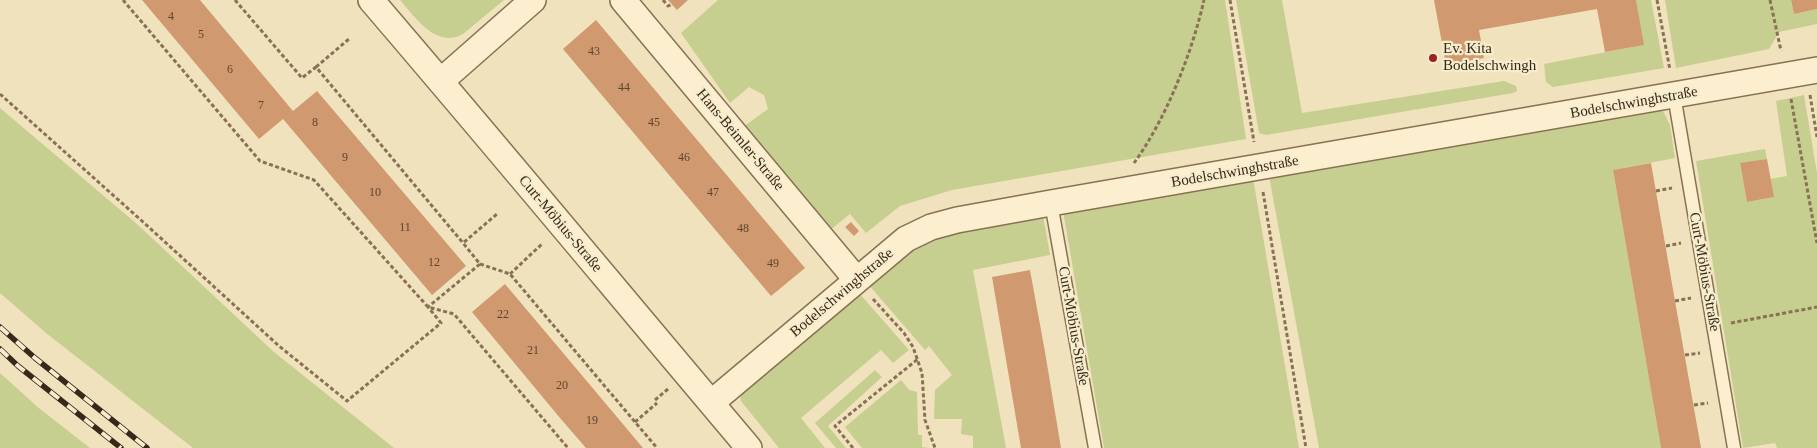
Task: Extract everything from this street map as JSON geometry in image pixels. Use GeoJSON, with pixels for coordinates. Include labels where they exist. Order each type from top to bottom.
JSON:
{"type":"FeatureCollection","features":[{"type":"Feature","properties":{"kind":"street","name":"Curt-Möbius-Straße"},"geometry":{"type":"LineString","coordinates":[[371,0],[749,448]]}},
{"type":"Feature","properties":{"kind":"street"},"geometry":{"type":"LineString","coordinates":[[441,81],[533,0]]}},
{"type":"Feature","properties":{"kind":"street","name":"Hans-Beimler-Straße"},"geometry":{"type":"LineString","coordinates":[[623,0],[856,279]]}},
{"type":"Feature","properties":{"kind":"street","name":"Bodelschwinghstraße"},"geometry":{"type":"LineString","coordinates":[[711,403],[856,279],[906,239],[931,227],[957,220],[1051,203],[1803,73]]}},
{"type":"Feature","properties":{"kind":"lane","name":"Curt-Möbius-Straße"},"geometry":{"type":"LineString","coordinates":[[1674,95],[1734,448]]}},
{"type":"Feature","properties":{"kind":"lane","name":"Curt-Möbius-Straße"},"geometry":{"type":"LineString","coordinates":[[1051,203],[1095,448]]}},
{"type":"Feature","properties":{"kind":"path"},"geometry":{"type":"LineString","coordinates":[[0,94],[279,346],[347,401],[441,323],[314,180],[260,161],[123,0]]}},
{"type":"Feature","properties":{"kind":"path"},"geometry":{"type":"LineString","coordinates":[[236,0],[302,78],[349,39]]}},
{"type":"Feature","properties":{"kind":"path"},"geometry":{"type":"LineString","coordinates":[[663,0],[668,6],[672,4]]}},
{"type":"Feature","properties":{"kind":"path"},"geometry":{"type":"LineString","coordinates":[[1132,166],[1147,145],[1162,118],[1187,55],[1204,0]]}},
{"type":"Feature","properties":{"kind":"path"},"geometry":{"type":"LineString","coordinates":[[1230,0],[1306,448]]}},
{"type":"Feature","properties":{"kind":"path"},"geometry":{"type":"LineString","coordinates":[[1657,0],[1674,95]]}},
{"type":"Feature","properties":{"kind":"path"},"geometry":{"type":"LineString","coordinates":[[1770,0],[1803,73],[1815,110],[1817,137]]}},
{"type":"Feature","properties":{"kind":"path"},"geometry":{"type":"LineString","coordinates":[[316,67],[480,264],[510,274],[657,448]]}},
{"type":"Feature","properties":{"kind":"path"},"geometry":{"type":"LineString","coordinates":[[1803,73],[1817,243]]}},
{"type":"Feature","properties":{"kind":"path"},"geometry":{"type":"LineString","coordinates":[[463,243],[497,214]]}},
{"type":"Feature","properties":{"kind":"path"},"geometry":{"type":"LineString","coordinates":[[510,274],[562,226]]}},
{"type":"Feature","properties":{"kind":"path"},"geometry":{"type":"LineString","coordinates":[[428,307],[480,264]]}},
{"type":"Feature","properties":{"kind":"path"},"geometry":{"type":"LineString","coordinates":[[856,279],[904,333],[913,347],[922,372],[925,420],[935,448]]}},
{"type":"Feature","properties":{"kind":"path"},"geometry":{"type":"LineString","coordinates":[[428,307],[454,314],[568,448]]}},
{"type":"Feature","properties":{"kind":"path"},"geometry":{"type":"LineString","coordinates":[[1714,326],[1817,307]]}},
{"type":"Feature","properties":{"kind":"path"},"geometry":{"type":"LineString","coordinates":[[853,448],[835,426],[918,359]]}},
{"type":"Feature","properties":{"kind":"path"},"geometry":{"type":"LineString","coordinates":[[635,422],[657,403]]}},
{"type":"Feature","properties":{"kind":"green space"},"geometry":{"type":"Polygon","coordinates":[[[400,0],[504,0],[463,34],[453,38],[435,34],[427,29],[400,0]]]}},
{"type":"Feature","properties":{"kind":"green space"},"geometry":{"type":"Polygon","coordinates":[[[718,0],[1225,0],[1246,139],[952,190],[900,206],[866,233],[850,214],[829,231],[743,127],[768,109],[764,95],[749,87],[730,103],[681,33],[718,0]]]}},
{"type":"Feature","properties":{"kind":"green space"},"geometry":{"type":"Polygon","coordinates":[[[1236,0],[1282,0],[1302,113],[1504,81],[1516,86],[1517,91],[1266,135],[1259,133],[1236,0]]]}},
{"type":"Feature","properties":{"kind":"green space"},"geometry":{"type":"Polygon","coordinates":[[[1636,0],[1651,0],[1664,68],[1553,87],[1546,82],[1544,64],[1643,45],[1636,0]]]}},
{"type":"Feature","properties":{"kind":"green space"},"geometry":{"type":"Polygon","coordinates":[[[1665,0],[1791,0],[1794,14],[1817,9],[1817,24],[1779,32],[1769,49],[1676,68],[1665,0]]]}},
{"type":"Feature","properties":{"kind":"green space"},"geometry":{"type":"Polygon","coordinates":[[[1804,95],[1817,173],[1817,448],[1777,448],[1775,443],[1743,448],[1696,161],[1765,149],[1767,159],[1740,164],[1747,202],[1773,197],[1770,179],[1787,176],[1776,101],[1804,95]]]}},
{"type":"Feature","properties":{"kind":"green space"},"geometry":{"type":"Polygon","coordinates":[[[1652,107],[1663,111],[1670,125],[1675,158],[1613,170],[1661,448],[1319,448],[1269,176],[1652,107]]]}},
{"type":"Feature","properties":{"kind":"green space"},"geometry":{"type":"Polygon","coordinates":[[[0,108],[137,224],[274,352],[394,448],[193,448],[46,333],[0,293],[0,108]]]}},
{"type":"Feature","properties":{"kind":"green space"},"geometry":{"type":"Polygon","coordinates":[[[1253,178],[1299,448],[1104,448],[1063,211],[1253,178]]]}},
{"type":"Feature","properties":{"kind":"green space"},"geometry":{"type":"Polygon","coordinates":[[[1043,215],[1050,255],[973,270],[1006,448],[973,448],[973,436],[961,434],[962,419],[934,419],[935,390],[952,375],[929,346],[925,350],[868,284],[894,260],[954,230],[1043,215]]]}},
{"type":"Feature","properties":{"kind":"green space"},"geometry":{"type":"Polygon","coordinates":[[[859,293],[909,350],[893,363],[881,350],[801,418],[825,448],[779,448],[741,401],[740,394],[859,293]]]}},
{"type":"Feature","properties":{"kind":"green space"},"geometry":{"type":"Polygon","coordinates":[[[875,370],[882,377],[828,426],[846,448],[836,448],[815,423],[875,370]]]}},
{"type":"Feature","properties":{"kind":"green space"},"geometry":{"type":"Polygon","coordinates":[[[0,373],[40,409],[90,448],[0,448],[0,373]]]}},
{"type":"Feature","properties":{"kind":"green space"},"geometry":{"type":"Polygon","coordinates":[[[901,380],[909,390],[917,392],[918,435],[922,435],[922,447],[929,448],[862,448],[845,427],[901,380]]]}},
{"type":"Feature","properties":{"kind":"building"},"geometry":{"type":"Polygon","coordinates":[[[142,0],[200,0],[293,111],[317,91],[466,266],[432,295],[283,119],[259,139],[142,0]]]}},
{"type":"Feature","properties":{"kind":"building"},"geometry":{"type":"Polygon","coordinates":[[[668,0],[688,0],[677,10],[668,0]]]}},
{"type":"Feature","properties":{"kind":"building"},"geometry":{"type":"Polygon","coordinates":[[[1434,0],[1636,0],[1644,45],[1605,52],[1597,9],[1479,30],[1484,58],[1446,65],[1434,0]]]}},
{"type":"Feature","properties":{"kind":"building"},"geometry":{"type":"Polygon","coordinates":[[[1791,0],[1817,0],[1817,9],[1794,14],[1791,0]]]}},
{"type":"Feature","properties":{"kind":"building"},"geometry":{"type":"Polygon","coordinates":[[[596,20],[805,268],[771,296],[563,49],[596,20]]]}},
{"type":"Feature","properties":{"kind":"building"},"geometry":{"type":"Polygon","coordinates":[[[1767,159],[1774,197],[1747,202],[1740,163],[1767,159]]]}},
{"type":"Feature","properties":{"kind":"building"},"geometry":{"type":"Polygon","coordinates":[[[1651,163],[1701,448],[1661,448],[1613,170],[1651,163]]]}},
{"type":"Feature","properties":{"kind":"building"},"geometry":{"type":"Polygon","coordinates":[[[851,222],[859,231],[854,236],[845,227],[851,222]]]}},
{"type":"Feature","properties":{"kind":"building"},"geometry":{"type":"Polygon","coordinates":[[[1030,270],[1061,448],[1021,448],[992,277],[1030,270]]]}},
{"type":"Feature","properties":{"kind":"building"},"geometry":{"type":"Polygon","coordinates":[[[505,284],[643,448],[586,448],[560,418],[472,312],[505,284]]]}},
{"type":"Feature","properties":{"kind":"railway"},"geometry":{"type":"LineString","coordinates":[[0,327],[35,358],[147,448]]}},
{"type":"Feature","properties":{"kind":"railway"},"geometry":{"type":"LineString","coordinates":[[0,349],[18,366],[121,448]]}},
{"type":"Feature","properties":{"kind":"place","name":"Ev. Kita Bodelschwingh"},"geometry":{"type":"Point","coordinates":[1433,58]}}]}
